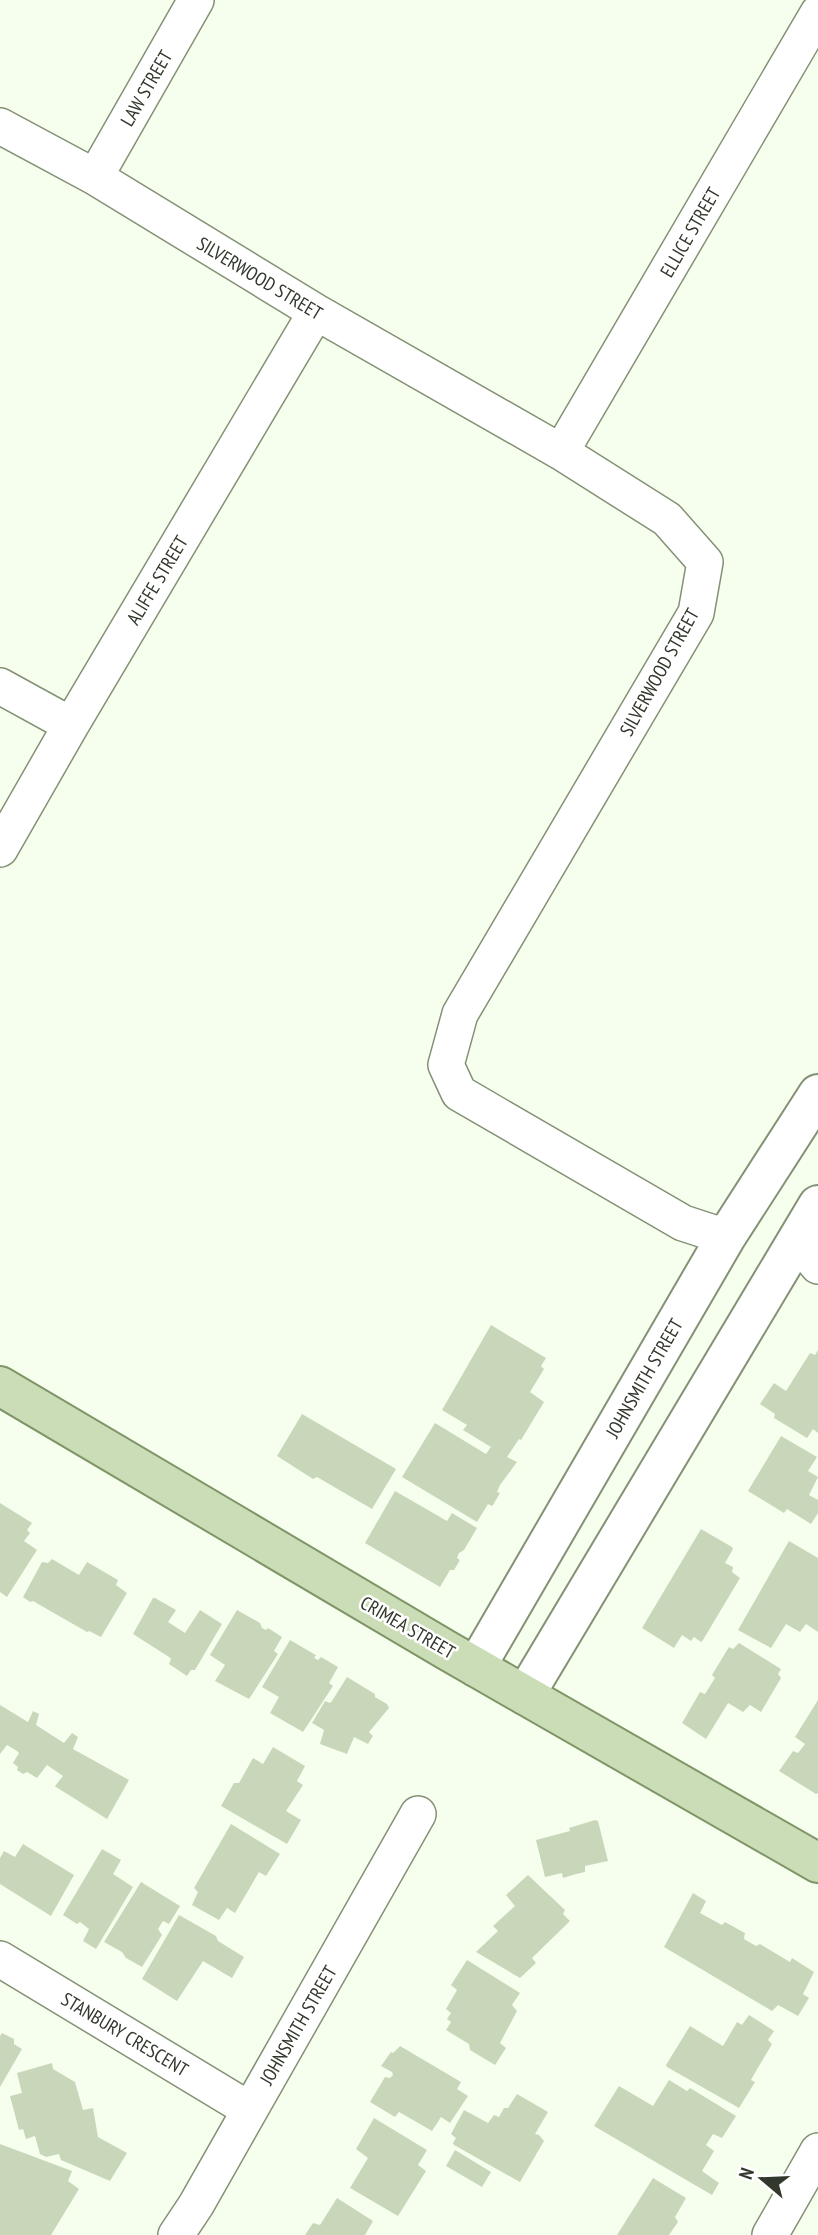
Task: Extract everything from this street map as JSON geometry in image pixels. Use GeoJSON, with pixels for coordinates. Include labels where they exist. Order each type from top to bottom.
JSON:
{"type":"FeatureCollection","features":[{"type":"Feature","properties":{"kind":"main road","name":"CRIMEA STREET"},"geometry":{"type":"LineString","coordinates":[[0,1386],[476,1667],[818,1863]]}},
{"type":"Feature","properties":{"kind":"street","name":"LAW STREET"},"geometry":{"type":"LineString","coordinates":[[95,177],[196,0]]}},
{"type":"Feature","properties":{"kind":"street","name":"ELLICE STREET"},"geometry":{"type":"LineString","coordinates":[[561,452],[818,13]]}},
{"type":"Feature","properties":{"kind":"street","name":"SILVERWOOD STREET"},"geometry":{"type":"LineString","coordinates":[[0,126],[95,177],[316,312],[561,452],[667,519],[705,562],[696,613],[460,1014],[446,1065],[459,1093],[683,1223],[726,1237]]}},
{"type":"Feature","properties":{"kind":"street","name":"ALIFFE STREET"},"geometry":{"type":"LineString","coordinates":[[0,849],[316,312]]}},
{"type":"Feature","properties":{"kind":"street"},"geometry":{"type":"LineString","coordinates":[[0,686],[71,725]]}},
{"type":"Feature","properties":{"kind":"street","name":"JOHNSMITH STREET"},"geometry":{"type":"LineString","coordinates":[[476,1667],[726,1237],[818,1094]]}},
{"type":"Feature","properties":{"kind":"street"},"geometry":{"type":"LineString","coordinates":[[525,1695],[807,1254],[818,1205]]}},
{"type":"Feature","properties":{"kind":"street","name":"JOHNSMITH STREET"},"geometry":{"type":"LineString","coordinates":[[176,2235],[418,1814]]}},
{"type":"Feature","properties":{"kind":"street","name":"STANBURY CRESCENT"},"geometry":{"type":"LineString","coordinates":[[0,1959],[250,2110]]}},
{"type":"Feature","properties":{"kind":"street"},"geometry":{"type":"LineString","coordinates":[[770,2235],[818,2151]]}},
{"type":"Feature","properties":{"kind":"building"},"geometry":{"type":"Polygon","coordinates":[[[491,1325],[546,1358],[541,1366],[544,1369],[530,1392],[544,1402],[521,1440],[519,1439],[507,1457],[517,1462],[500,1485],[497,1492],[500,1493],[492,1506],[488,1504],[477,1522],[402,1477],[435,1423],[486,1454],[491,1447],[463,1430],[467,1425],[442,1410],[491,1325]]]}},
{"type":"Feature","properties":{"kind":"building"},"geometry":{"type":"Polygon","coordinates":[[[818,1350],[818,1433],[813,1429],[807,1438],[774,1418],[775,1414],[760,1404],[774,1383],[786,1391],[810,1353],[815,1355],[818,1350]]]}},
{"type":"Feature","properties":{"kind":"building"},"geometry":{"type":"Polygon","coordinates":[[[302,1414],[396,1469],[372,1509],[317,1477],[313,1479],[277,1456],[302,1414]]]}},
{"type":"Feature","properties":{"kind":"building"},"geometry":{"type":"Polygon","coordinates":[[[781,1436],[817,1457],[808,1471],[818,1477],[809,1495],[818,1500],[818,1513],[811,1524],[787,1509],[784,1513],[748,1491],[781,1436]]]}},
{"type":"Feature","properties":{"kind":"building"},"geometry":{"type":"Polygon","coordinates":[[[395,1491],[447,1521],[452,1513],[477,1528],[464,1550],[459,1553],[457,1558],[460,1560],[454,1570],[450,1570],[440,1587],[365,1543],[395,1491]]]}},
{"type":"Feature","properties":{"kind":"building"},"geometry":{"type":"Polygon","coordinates":[[[0,1503],[32,1523],[27,1530],[30,1533],[24,1541],[37,1550],[7,1597],[0,1592],[0,1503]]]}},
{"type":"Feature","properties":{"kind":"building"},"geometry":{"type":"Polygon","coordinates":[[[701,1529],[732,1547],[725,1563],[733,1567],[732,1572],[740,1578],[703,1640],[701,1642],[694,1637],[691,1641],[682,1635],[674,1648],[642,1628],[701,1529]]]}},
{"type":"Feature","properties":{"kind":"building"},"geometry":{"type":"Polygon","coordinates":[[[789,1541],[818,1558],[818,1632],[806,1624],[800,1632],[786,1624],[771,1648],[738,1630],[789,1541]]]}},
{"type":"Feature","properties":{"kind":"building"},"geometry":{"type":"Polygon","coordinates":[[[52,1559],[79,1575],[87,1562],[118,1580],[116,1585],[127,1593],[101,1637],[23,1597],[42,1562],[48,1563],[52,1559]]]}},
{"type":"Feature","properties":{"kind":"building"},"geometry":{"type":"Polygon","coordinates":[[[153,1598],[176,1610],[168,1622],[185,1633],[200,1610],[222,1624],[195,1670],[191,1670],[187,1676],[169,1664],[169,1657],[133,1634],[153,1598]]]}},
{"type":"Feature","properties":{"kind":"building"},"geometry":{"type":"Polygon","coordinates":[[[237,1610],[260,1623],[262,1628],[268,1628],[282,1637],[274,1651],[278,1654],[249,1699],[215,1681],[225,1665],[210,1655],[237,1610]]]}},
{"type":"Feature","properties":{"kind":"building"},"geometry":{"type":"Polygon","coordinates":[[[290,1640],[316,1655],[314,1658],[318,1660],[321,1657],[338,1667],[329,1683],[333,1686],[303,1732],[270,1713],[279,1697],[262,1687],[290,1640]]]}},
{"type":"Feature","properties":{"kind":"building"},"geometry":{"type":"Polygon","coordinates":[[[739,1643],[781,1669],[778,1674],[781,1678],[761,1712],[750,1705],[743,1712],[728,1703],[706,1739],[682,1723],[700,1692],[705,1694],[715,1678],[712,1675],[729,1647],[733,1649],[739,1643]]]}},
{"type":"Feature","properties":{"kind":"building"},"geometry":{"type":"Polygon","coordinates":[[[347,1677],[375,1694],[375,1697],[389,1708],[369,1732],[373,1736],[368,1744],[354,1737],[347,1754],[320,1744],[324,1730],[312,1723],[325,1701],[332,1701],[347,1677]]]}},
{"type":"Feature","properties":{"kind":"building"},"geometry":{"type":"Polygon","coordinates":[[[818,1700],[816,1794],[779,1771],[793,1751],[798,1753],[805,1744],[795,1737],[818,1700]]]}},
{"type":"Feature","properties":{"kind":"building"},"geometry":{"type":"Polygon","coordinates":[[[0,1705],[28,1722],[33,1711],[39,1714],[36,1725],[64,1743],[72,1733],[78,1737],[73,1749],[129,1780],[107,1819],[56,1787],[63,1776],[47,1765],[37,1778],[17,1770],[18,1767],[13,1763],[19,1753],[17,1751],[7,1745],[0,1754],[0,1705]]]}},
{"type":"Feature","properties":{"kind":"building"},"geometry":{"type":"Polygon","coordinates":[[[273,1747],[305,1766],[297,1781],[303,1785],[286,1811],[301,1820],[287,1844],[221,1806],[234,1783],[239,1783],[253,1758],[263,1764],[273,1747]]]}},
{"type":"Feature","properties":{"kind":"building"},"geometry":{"type":"Polygon","coordinates":[[[598,1821],[608,1861],[585,1866],[585,1872],[563,1878],[562,1873],[545,1877],[536,1840],[570,1831],[569,1828],[598,1821]]]}},
{"type":"Feature","properties":{"kind":"building"},"geometry":{"type":"Polygon","coordinates":[[[231,1824],[280,1854],[266,1876],[259,1872],[235,1913],[227,1908],[219,1920],[192,1905],[198,1892],[194,1888],[231,1824]]]}},
{"type":"Feature","properties":{"kind":"building"},"geometry":{"type":"Polygon","coordinates":[[[23,1844],[74,1875],[51,1916],[0,1884],[0,1858],[4,1851],[15,1857],[23,1844]]]}},
{"type":"Feature","properties":{"kind":"building"},"geometry":{"type":"Polygon","coordinates":[[[102,1849],[121,1860],[113,1874],[133,1887],[96,1949],[83,1941],[89,1929],[63,1915],[102,1849]]]}},
{"type":"Feature","properties":{"kind":"building"},"geometry":{"type":"Polygon","coordinates":[[[528,1875],[565,1910],[563,1914],[570,1921],[532,1958],[536,1963],[520,1978],[476,1952],[498,1931],[493,1926],[515,1906],[506,1895],[528,1875]]]}},
{"type":"Feature","properties":{"kind":"building"},"geometry":{"type":"Polygon","coordinates":[[[141,1882],[180,1906],[169,1924],[163,1921],[158,1929],[162,1935],[142,1967],[104,1942],[141,1882]]]}},
{"type":"Feature","properties":{"kind":"building"},"geometry":{"type":"Polygon","coordinates":[[[693,1893],[706,1901],[700,1913],[745,1933],[744,1939],[756,1946],[760,1944],[790,1962],[792,1958],[814,1972],[803,1994],[809,1998],[798,2016],[778,2005],[772,2011],[664,1947],[693,1893]]]}},
{"type":"Feature","properties":{"kind":"building"},"geometry":{"type":"Polygon","coordinates":[[[179,1915],[216,1936],[218,1941],[244,1957],[232,1978],[203,1961],[177,2001],[142,1979],[179,1915]]]}},
{"type":"Feature","properties":{"kind":"building"},"geometry":{"type":"Polygon","coordinates":[[[467,1960],[520,1993],[512,2005],[517,2011],[500,2043],[506,2048],[495,2065],[470,2050],[469,2044],[446,2030],[451,2022],[447,2019],[451,2013],[446,2009],[457,1990],[451,1985],[467,1960]]]}},
{"type":"Feature","properties":{"kind":"building"},"geometry":{"type":"Polygon","coordinates":[[[749,2015],[774,2031],[768,2040],[772,2044],[751,2080],[755,2082],[739,2108],[667,2067],[690,2026],[723,2046],[737,2022],[742,2025],[749,2015]]]}},
{"type":"Feature","properties":{"kind":"building"},"geometry":{"type":"Polygon","coordinates":[[[2,2033],[14,2039],[14,2044],[22,2049],[0,2087],[0,2036],[2,2033]]]}},
{"type":"Feature","properties":{"kind":"building"},"geometry":{"type":"Polygon","coordinates":[[[400,2046],[461,2082],[457,2089],[468,2096],[450,2123],[441,2117],[432,2131],[399,2112],[395,2117],[370,2102],[385,2077],[390,2078],[393,2075],[381,2066],[391,2052],[400,2046]]]}},
{"type":"Feature","properties":{"kind":"building"},"geometry":{"type":"Polygon","coordinates":[[[52,2063],[53,2069],[75,2082],[83,2110],[93,2108],[98,2137],[127,2153],[110,2181],[61,2160],[59,2154],[46,2157],[40,2154],[35,2136],[26,2139],[23,2129],[19,2130],[10,2096],[22,2093],[17,2073],[52,2063]]]}},
{"type":"Feature","properties":{"kind":"building"},"geometry":{"type":"Polygon","coordinates":[[[669,2080],[687,2091],[690,2088],[736,2116],[722,2138],[713,2134],[706,2145],[714,2151],[702,2171],[719,2183],[712,2195],[594,2126],[619,2086],[653,2106],[669,2080]]]}},
{"type":"Feature","properties":{"kind":"building"},"geometry":{"type":"Polygon","coordinates":[[[517,2094],[548,2112],[535,2134],[544,2141],[520,2182],[454,2145],[456,2138],[451,2134],[464,2110],[488,2123],[494,2115],[499,2117],[504,2108],[508,2108],[517,2094]]]}},
{"type":"Feature","properties":{"kind":"building"},"geometry":{"type":"Polygon","coordinates":[[[374,2118],[427,2150],[418,2165],[426,2171],[398,2216],[350,2188],[368,2158],[356,2149],[374,2118]]]}},
{"type":"Feature","properties":{"kind":"building"},"geometry":{"type":"Polygon","coordinates":[[[0,2144],[72,2171],[68,2181],[79,2189],[51,2235],[0,2235],[0,2144]]]}},
{"type":"Feature","properties":{"kind":"building"},"geometry":{"type":"Polygon","coordinates":[[[455,2150],[491,2172],[482,2187],[446,2166],[455,2150]]]}},
{"type":"Feature","properties":{"kind":"building"},"geometry":{"type":"Polygon","coordinates":[[[653,2178],[686,2198],[675,2217],[678,2222],[669,2235],[617,2235],[653,2178]]]}},
{"type":"Feature","properties":{"kind":"building"},"geometry":{"type":"Polygon","coordinates":[[[337,2198],[373,2221],[365,2235],[305,2235],[313,2223],[320,2225],[337,2198]]]}}]}
